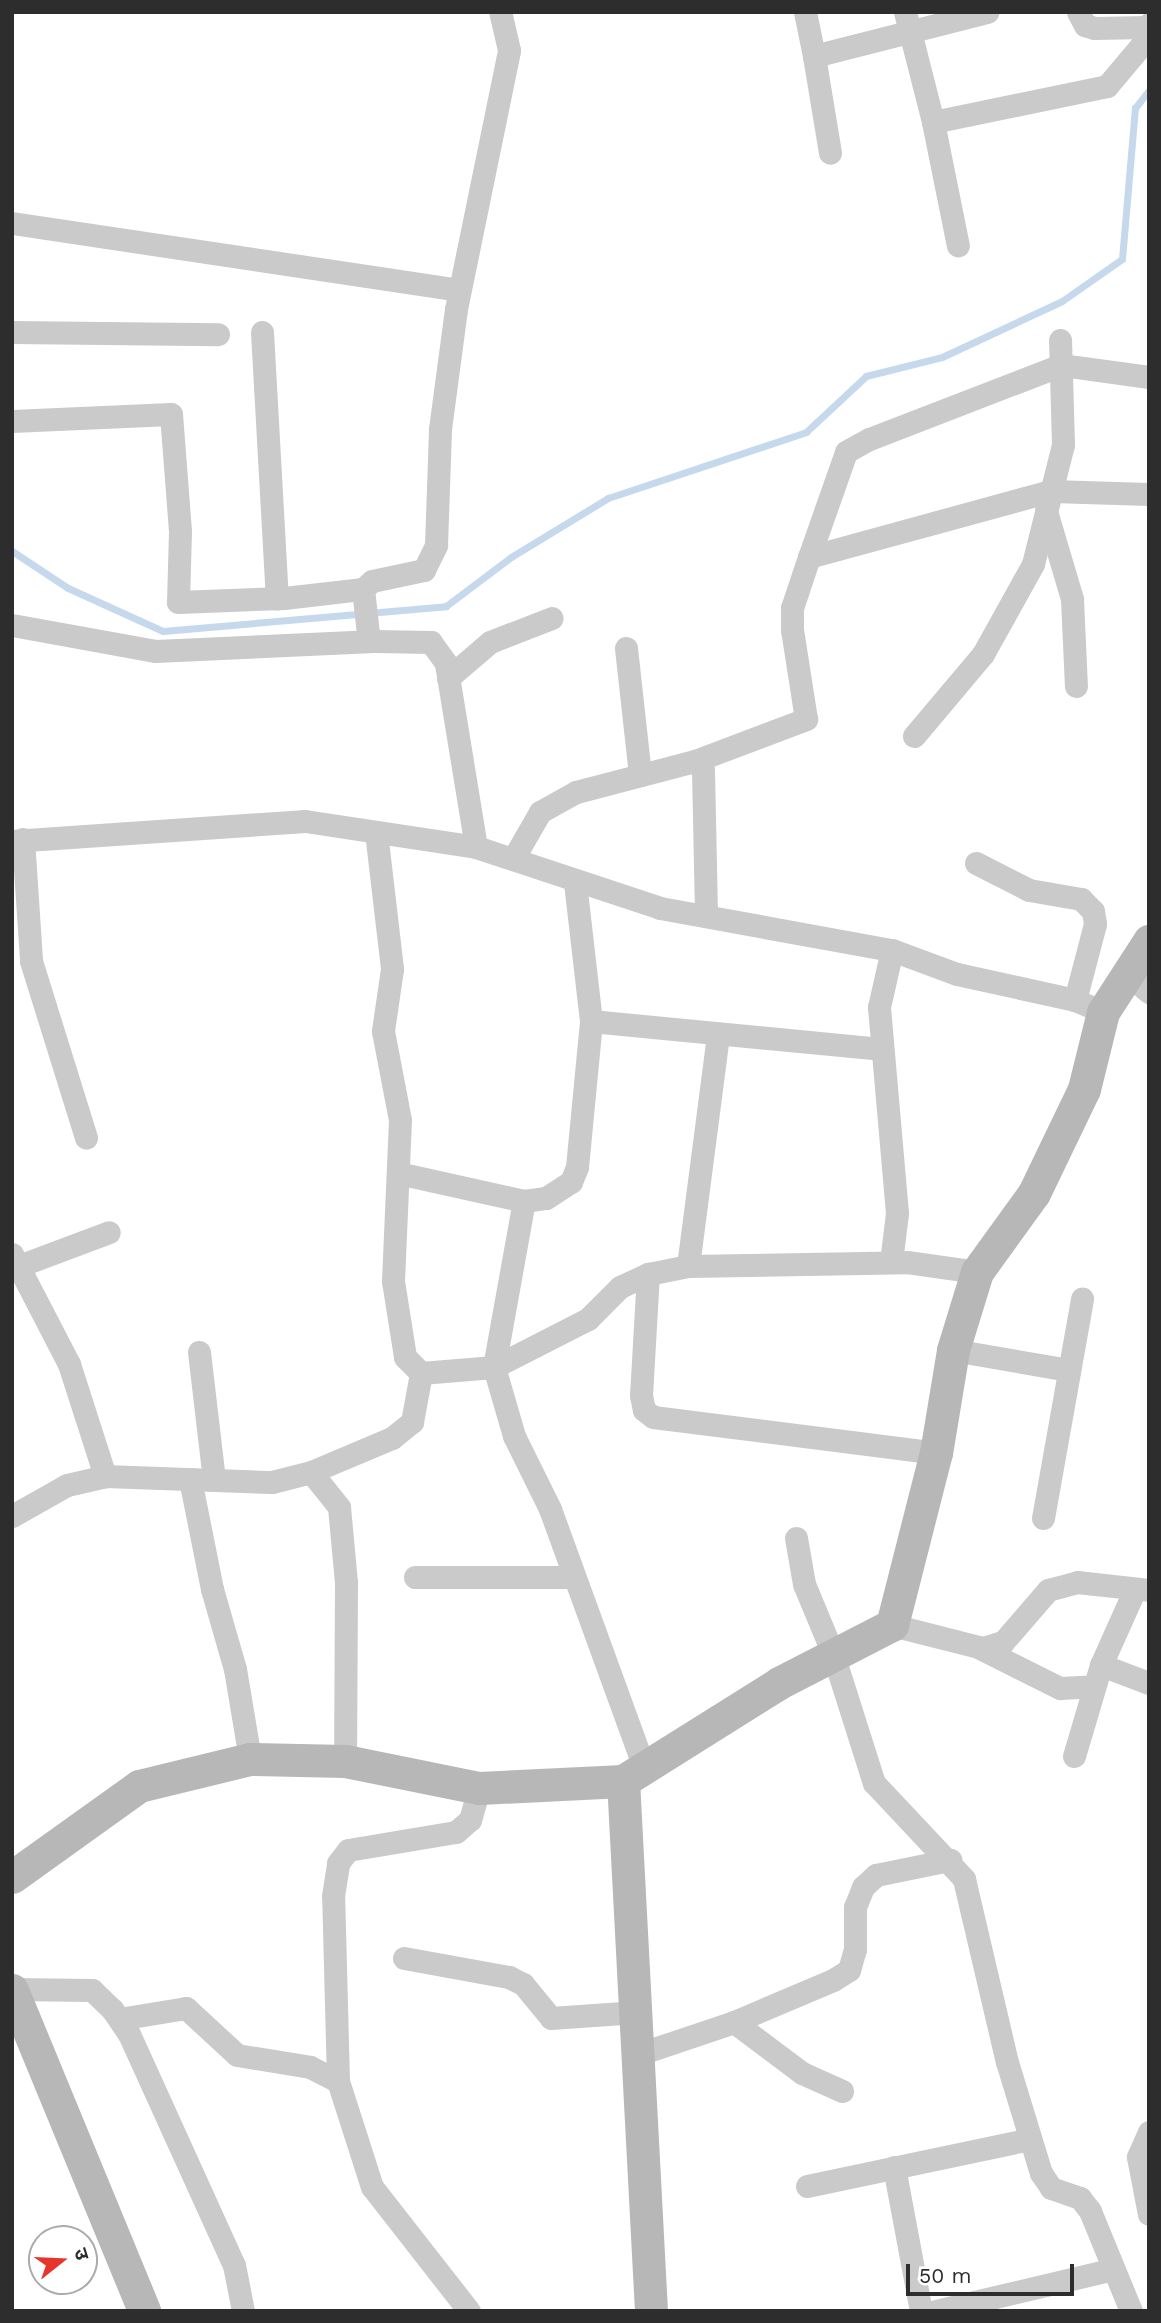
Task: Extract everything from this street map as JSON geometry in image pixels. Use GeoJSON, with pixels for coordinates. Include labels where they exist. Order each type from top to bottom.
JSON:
{"type":"FeatureCollection","features":[{"type":"Feature","properties":{"kind":"street"},"geometry":{"type":"LineString","coordinates":[[367,613],[372,581],[424,570],[431,561],[440,429],[459,290],[509,51],[500,12]]}},
{"type":"Feature","properties":{"kind":"street"},"geometry":{"type":"LineString","coordinates":[[805,12],[831,153]]}},
{"type":"Feature","properties":{"kind":"street"},"geometry":{"type":"LineString","coordinates":[[814,56],[908,23],[987,12]]}},
{"type":"Feature","properties":{"kind":"street"},"geometry":{"type":"LineString","coordinates":[[933,122],[1107,86],[1144,42],[1148,25],[1094,29],[1086,25],[1078,12]]}},
{"type":"Feature","properties":{"kind":"street"},"geometry":{"type":"LineString","coordinates":[[908,23],[933,122],[958,246]]}},
{"type":"Feature","properties":{"kind":"street"},"geometry":{"type":"LineString","coordinates":[[12,223],[459,290]]}},
{"type":"Feature","properties":{"kind":"street"},"geometry":{"type":"LineString","coordinates":[[12,332],[218,334]]}},
{"type":"Feature","properties":{"kind":"street"},"geometry":{"type":"LineString","coordinates":[[262,332],[277,599]]}},
{"type":"Feature","properties":{"kind":"street"},"geometry":{"type":"LineString","coordinates":[[914,736],[983,654],[1033,564],[1062,445],[1060,341]]}},
{"type":"Feature","properties":{"kind":"street"},"geometry":{"type":"LineString","coordinates":[[513,859],[540,811],[576,792],[695,761],[806,719],[792,619],[809,557],[846,452],[869,439],[1061,365],[1149,377]]}},
{"type":"Feature","properties":{"kind":"street"},"geometry":{"type":"LineString","coordinates":[[12,421],[171,414],[180,531],[178,602],[277,599],[367,613],[431,642],[440,649],[449,678],[476,846]]}},
{"type":"Feature","properties":{"kind":"street"},"geometry":{"type":"LineString","coordinates":[[809,557],[1048,501],[1149,494]]}},
{"type":"Feature","properties":{"kind":"street"},"geometry":{"type":"LineString","coordinates":[[1048,501],[1072,600],[1076,686]]}},
{"type":"Feature","properties":{"kind":"street"},"geometry":{"type":"LineString","coordinates":[[12,625],[155,650],[367,613]]}},
{"type":"Feature","properties":{"kind":"street"},"geometry":{"type":"LineString","coordinates":[[449,678],[490,642],[552,618]]}},
{"type":"Feature","properties":{"kind":"street"},"geometry":{"type":"LineString","coordinates":[[626,648],[640,775]]}},
{"type":"Feature","properties":{"kind":"street"},"geometry":{"type":"LineString","coordinates":[[695,761],[703,770],[706,916]]}},
{"type":"Feature","properties":{"kind":"street"},"geometry":{"type":"LineString","coordinates":[[86,1138],[31,961],[18,840],[306,821],[476,846],[575,882],[660,908],[892,950],[957,974],[1089,1006],[1137,983],[1149,941]]}},
{"type":"Feature","properties":{"kind":"street"},"geometry":{"type":"LineString","coordinates":[[376,832],[391,969],[383,1031],[400,1120],[393,1281],[405,1357],[421,1373],[494,1367],[588,1319],[621,1287],[648,1274],[688,1266],[891,1262],[977,1272]]}},
{"type":"Feature","properties":{"kind":"street"},"geometry":{"type":"LineString","coordinates":[[892,1625],[936,1452],[953,1350],[977,1272],[1034,1193],[1084,1089],[1095,925],[1093,911],[1081,899],[1029,890],[976,863]]}},
{"type":"Feature","properties":{"kind":"street"},"geometry":{"type":"LineString","coordinates":[[398,1173],[524,1201],[546,1198],[563,1189],[577,1167],[591,1021],[575,882]]}},
{"type":"Feature","properties":{"kind":"street"},"geometry":{"type":"LineString","coordinates":[[891,1262],[897,1213],[879,1007],[892,950]]}},
{"type":"Feature","properties":{"kind":"street"},"geometry":{"type":"LineString","coordinates":[[591,1021],[881,1049]]}},
{"type":"Feature","properties":{"kind":"street"},"geometry":{"type":"LineString","coordinates":[[688,1266],[718,1034]]}},
{"type":"Feature","properties":{"kind":"street"},"geometry":{"type":"LineString","coordinates":[[524,1201],[494,1367],[514,1436],[550,1509],[634,1775],[637,2012],[651,2311]]}},
{"type":"Feature","properties":{"kind":"street"},"geometry":{"type":"LineString","coordinates":[[105,1476],[69,1364],[14,1261],[109,1232]]}},
{"type":"Feature","properties":{"kind":"street"},"geometry":{"type":"LineString","coordinates":[[648,1274],[641,1395],[644,1410],[653,1417],[936,1452]]}},
{"type":"Feature","properties":{"kind":"street"},"geometry":{"type":"LineString","coordinates":[[1043,1518],[1082,1298]]}},
{"type":"Feature","properties":{"kind":"street"},"geometry":{"type":"LineString","coordinates":[[953,1350],[1069,1370]]}},
{"type":"Feature","properties":{"kind":"street"},"geometry":{"type":"LineString","coordinates":[[199,1352],[214,1479]]}},
{"type":"Feature","properties":{"kind":"street"},"geometry":{"type":"LineString","coordinates":[[12,1516],[67,1485],[105,1476],[272,1482],[312,1472],[391,1438],[412,1422],[421,1373]]}},
{"type":"Feature","properties":{"kind":"street"},"geometry":{"type":"LineString","coordinates":[[312,1472],[339,1507],[346,1582],[345,1761]]}},
{"type":"Feature","properties":{"kind":"street"},"geometry":{"type":"LineString","coordinates":[[190,1479],[212,1589],[235,1669],[250,1759]]}},
{"type":"Feature","properties":{"kind":"street"},"geometry":{"type":"LineString","coordinates":[[796,1538],[804,1584],[833,1654],[874,1783],[950,1860],[964,1879],[1007,2062],[1041,2173],[1052,2188],[1080,2198],[1090,2211],[1131,2311]]}},
{"type":"Feature","properties":{"kind":"street"},"geometry":{"type":"LineString","coordinates":[[415,1577],[573,1577]]}},
{"type":"Feature","properties":{"kind":"street"},"geometry":{"type":"LineString","coordinates":[[978,1647],[1003,1642],[1048,1590],[1077,1582],[1142,1590],[1098,1676],[1074,1756]]}},
{"type":"Feature","properties":{"kind":"street"},"geometry":{"type":"LineString","coordinates":[[12,1877],[139,1786],[250,1759],[345,1761],[479,1788],[634,1775],[779,1683],[892,1625],[978,1647],[1060,1688],[1098,1676],[1149,1683]]}},
{"type":"Feature","properties":{"kind":"street"},"geometry":{"type":"LineString","coordinates":[[469,2311],[372,2187],[338,2081],[333,1896],[338,1863],[348,1850],[456,1832],[470,1819],[479,1788]]}},
{"type":"Feature","properties":{"kind":"street"},"geometry":{"type":"LineString","coordinates":[[639,2054],[734,2022],[849,1970],[855,1949],[855,1907],[863,1886],[876,1875],[950,1860]]}},
{"type":"Feature","properties":{"kind":"street"},"geometry":{"type":"LineString","coordinates":[[404,1958],[509,1977],[523,1984],[551,2018],[637,2012]]}},
{"type":"Feature","properties":{"kind":"street"},"geometry":{"type":"LineString","coordinates":[[144,2311],[12,1990],[92,1990],[119,2019],[234,2265],[243,2311]]}},
{"type":"Feature","properties":{"kind":"street"},"geometry":{"type":"LineString","coordinates":[[119,2019],[186,2008],[237,2054],[310,2067],[338,2081]]}},
{"type":"Feature","properties":{"kind":"street"},"geometry":{"type":"LineString","coordinates":[[734,2022],[802,2073],[842,2091]]}},
{"type":"Feature","properties":{"kind":"street"},"geometry":{"type":"LineString","coordinates":[[1149,2132],[1138,2157],[1149,2214]]}},
{"type":"Feature","properties":{"kind":"street"},"geometry":{"type":"LineString","coordinates":[[807,2186],[1030,2138]]}},
{"type":"Feature","properties":{"kind":"street"},"geometry":{"type":"LineString","coordinates":[[894,2167],[921,2311]]}},
{"type":"Feature","properties":{"kind":"street"},"geometry":{"type":"LineString","coordinates":[[936,2311],[1114,2269]]}},
{"type":"Feature","properties":{"kind":"waterway"},"geometry":{"type":"LineString","coordinates":[[12,551],[68,588],[163,631],[446,606],[511,557],[608,498],[806,432],[866,376],[942,357],[1062,301],[1122,259],[1135,108],[1149,90]]}}]}
